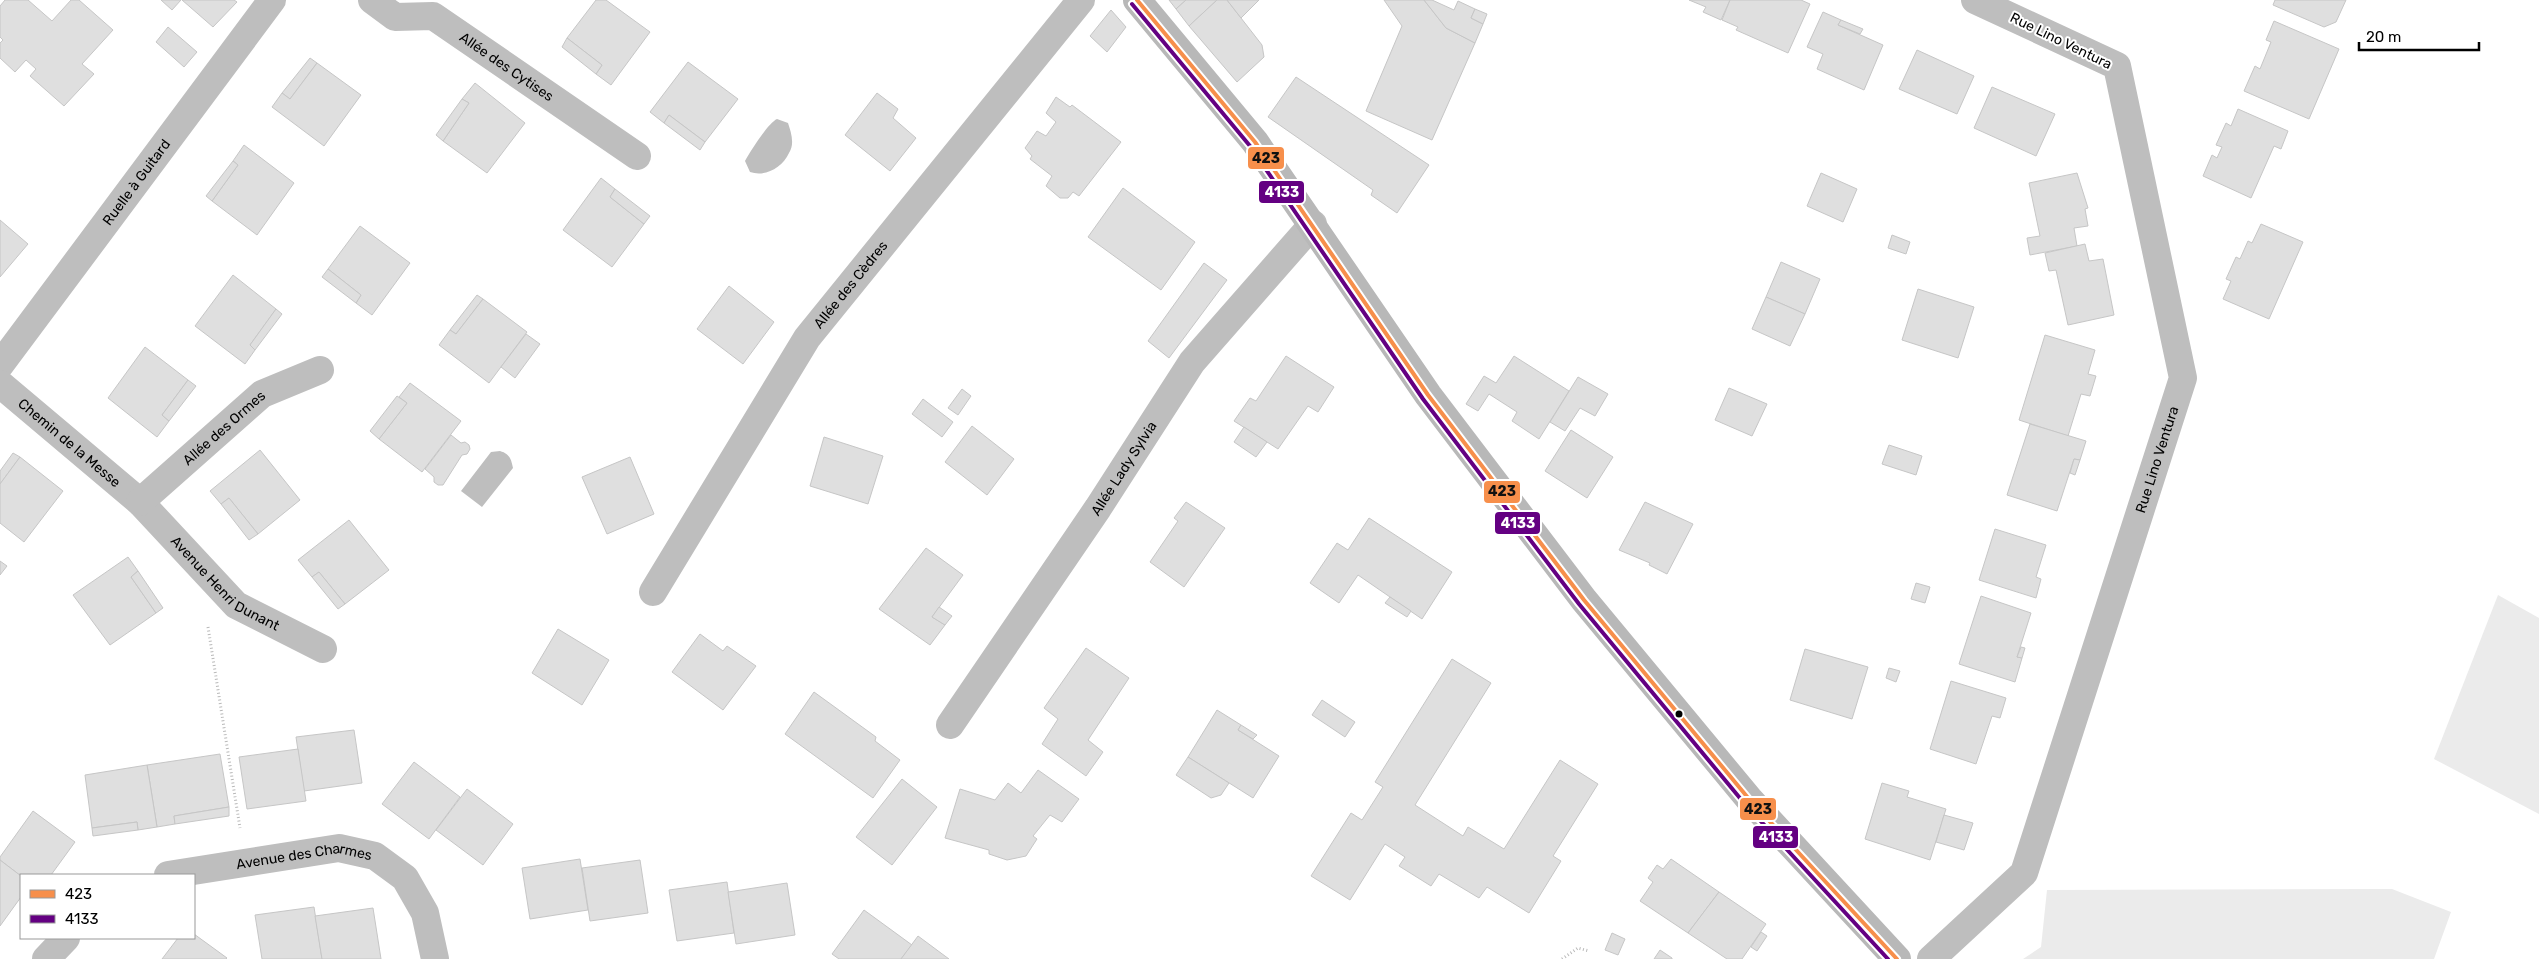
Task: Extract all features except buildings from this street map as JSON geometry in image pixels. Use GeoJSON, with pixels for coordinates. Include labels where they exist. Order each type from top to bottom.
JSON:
{"type":"FeatureCollection","features":[{"type":"Feature","properties":{"kind":"street","name":"Ruelle à Guitard"},"geometry":{"type":"LineString","coordinates":[[0,365],[272,0]]}},
{"type":"Feature","properties":{"kind":"street","name":"Allée des Cytises"},"geometry":{"type":"LineString","coordinates":[[372,0],[395,17],[433,16],[637,156]]}},
{"type":"Feature","properties":{"kind":"street","name":"Allée des Cèdres"},"geometry":{"type":"LineString","coordinates":[[653,592],[806,338],[1081,0]]}},
{"type":"Feature","properties":{"kind":"street"},"geometry":{"type":"LineString","coordinates":[[1138,0],[1255,142],[1313,224],[1428,395],[1584,600],[1749,799],[1897,959]]}},
{"type":"Feature","properties":{"kind":"street","name":"Rue Lino Ventura"},"geometry":{"type":"LineString","coordinates":[[1931,959],[2024,873],[2183,378],[2117,66],[1975,0]]}},
{"type":"Feature","properties":{"kind":"street","name":"Allée Lady Sylvia"},"geometry":{"type":"LineString","coordinates":[[950,725],[1098,508],[1192,362],[1313,224]]}},
{"type":"Feature","properties":{"kind":"street","name":"Allée des Ormes"},"geometry":{"type":"LineString","coordinates":[[140,502],[262,394],[320,370]]}},
{"type":"Feature","properties":{"kind":"street","name":"Chemin de la Messe"},"geometry":{"type":"LineString","coordinates":[[0,384],[140,502]]}},
{"type":"Feature","properties":{"kind":"street","name":"Avenue Henri Dunant"},"geometry":{"type":"LineString","coordinates":[[140,502],[236,605],[323,649]]}},
{"type":"Feature","properties":{"kind":"street","name":"Avenue des Charmes"},"geometry":{"type":"LineString","coordinates":[[174,874],[339,848],[375,856],[405,878],[426,913],[435,959]]}},
{"type":"Feature","properties":{"kind":"street"},"geometry":{"type":"LineString","coordinates":[[46,959],[65,939]]}},
{"type":"Feature","properties":{"kind":"path"},"geometry":{"type":"LineString","coordinates":[[207,574],[205,609],[245,862]]}},
{"type":"Feature","properties":{"kind":"path"},"geometry":{"type":"LineString","coordinates":[[1562,959],[1578,948],[1589,951]]}},
{"type":"Feature","properties":{"kind":"shaded area"},"geometry":{"type":"Polygon","coordinates":[[[777,119],[788,123],[792,138],[791,149],[778,167],[767,172],[750,172],[745,161],[764,132],[777,119]]]}},
{"type":"Feature","properties":{"kind":"shaded area"},"geometry":{"type":"Polygon","coordinates":[[[500,451],[510,457],[513,468],[482,507],[461,491],[491,452],[500,451]]]}},
{"type":"Feature","properties":{"kind":"shaded area"},"geometry":{"type":"Polygon","coordinates":[[[2498,595],[2539,618],[2539,814],[2434,759],[2498,595]]]}},
{"type":"Feature","properties":{"kind":"shaded area"},"geometry":{"type":"Polygon","coordinates":[[[2392,889],[2451,912],[2434,959],[2023,959],[2041,947],[2047,890],[2392,889]]]}},
{"type":"Feature","properties":{"kind":"transit line","name":"423"},"geometry":{"type":"LineString","coordinates":[[1137,0],[1255,142],[1428,395],[1584,600],[1749,799],[1897,959]]}},
{"type":"Feature","properties":{"kind":"transit line","name":"4133"},"geometry":{"type":"LineString","coordinates":[[1132,4],[1250,146],[1423,399],[1579,604],[1744,803],[1888,959]]}}]}
